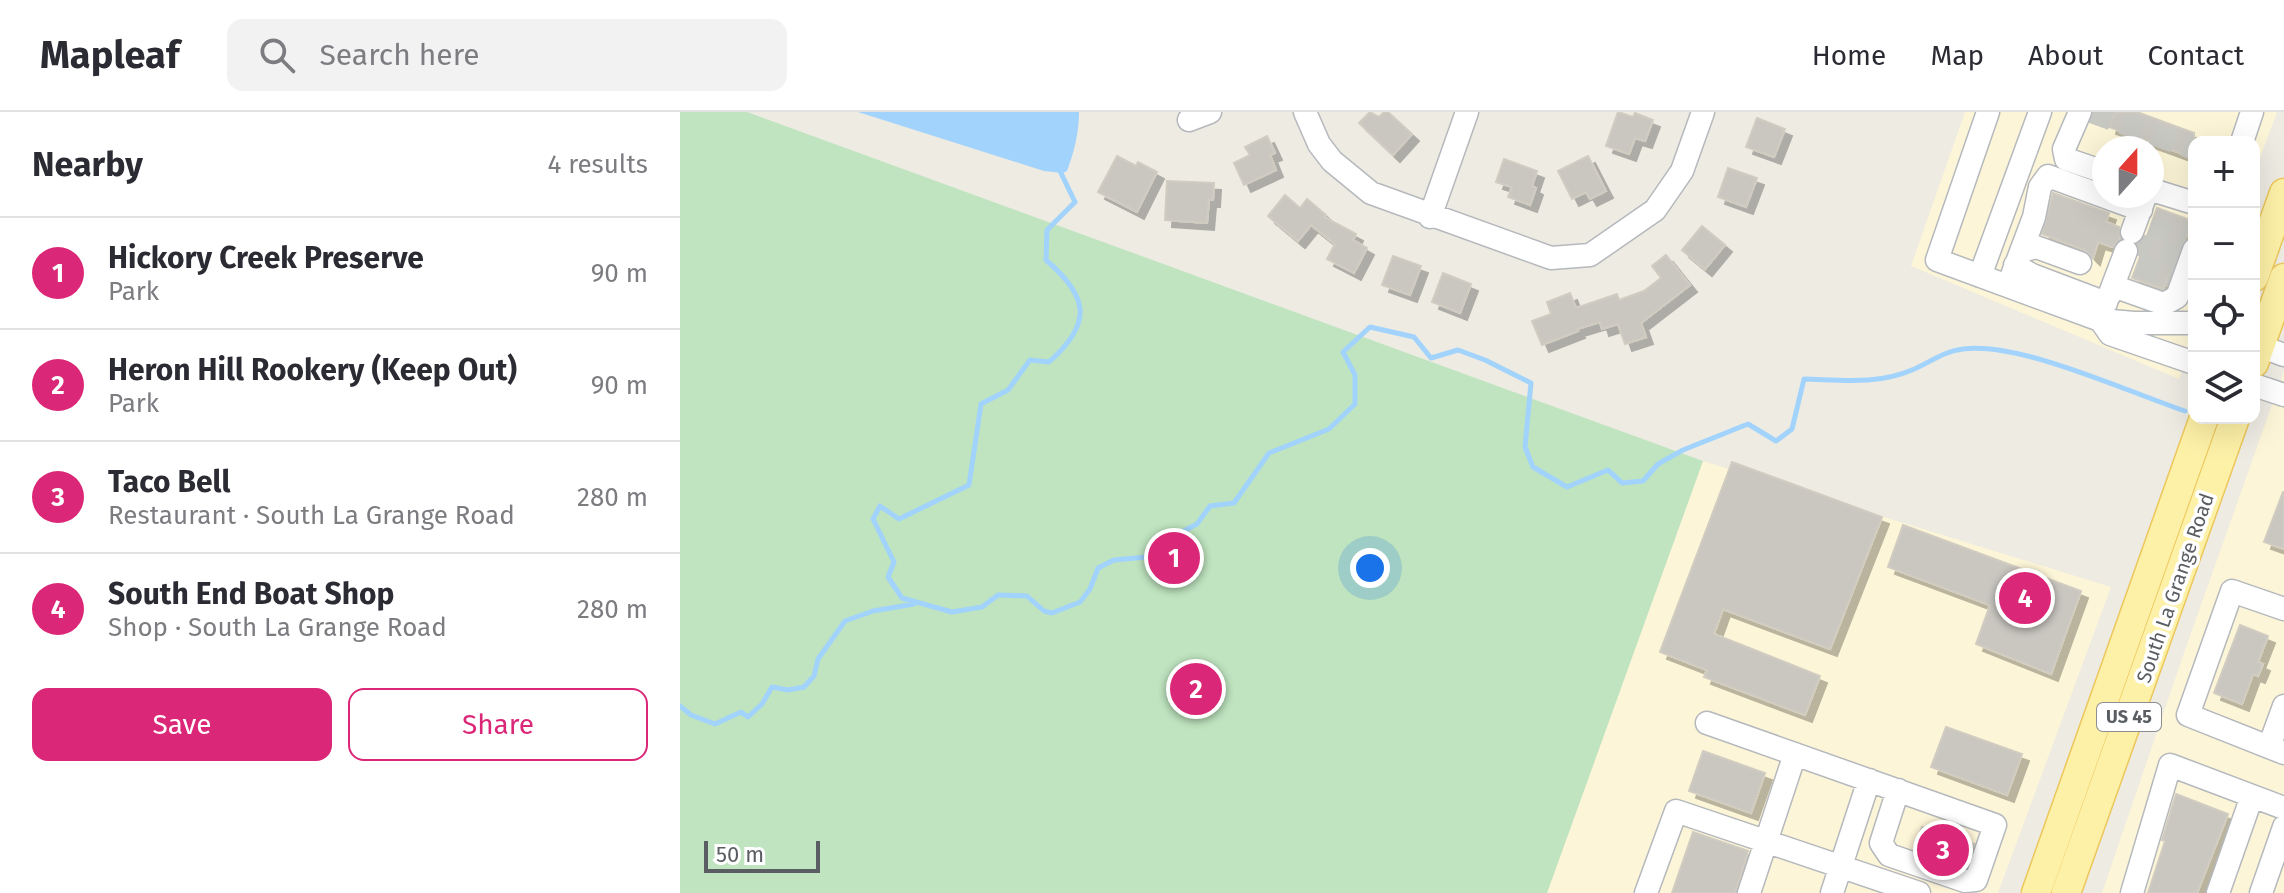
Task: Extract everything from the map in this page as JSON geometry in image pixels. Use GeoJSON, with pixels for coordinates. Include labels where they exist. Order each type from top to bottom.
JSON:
{"type":"FeatureCollection","features":[{"type":"Feature","properties":{"kind":"main road"},"geometry":{"type":"LineString","coordinates":[[2260,260],[2284,193]]}},
{"type":"Feature","properties":{"kind":"main road"},"geometry":{"type":"LineString","coordinates":[[2263,352],[2284,278]]}},
{"type":"Feature","properties":{"kind":"main road","name":"South La Grange Road"},"geometry":{"type":"LineString","coordinates":[[2036,893],[2202,424]]}},
{"type":"Feature","properties":{"kind":"main road","name":"South La Grange Road"},"geometry":{"type":"LineString","coordinates":[[2066,893],[2233,424]]}},
{"type":"Feature","properties":{"kind":"street"},"geometry":{"type":"LineString","coordinates":[[1305,112],[1319,144],[1345,174],[1383,199],[1551,258],[1590,255],[1655,210],[1682,171],[1703,112]]}},
{"type":"Feature","properties":{"kind":"street"},"geometry":{"type":"LineString","coordinates":[[1430,217],[1467,112]]}},
{"type":"Feature","properties":{"kind":"street"},"geometry":{"type":"LineString","coordinates":[[1988,112],[1937,260],[1980,276],[2015,268],[2036,247],[2080,263]]}},
{"type":"Feature","properties":{"kind":"street"},"geometry":{"type":"LineString","coordinates":[[1980,276],[2040,112]]}},
{"type":"Feature","properties":{"kind":"street"},"geometry":{"type":"LineString","coordinates":[[2080,112],[2064,149],[2066,159],[2092,168]]}},
{"type":"Feature","properties":{"kind":"street"},"geometry":{"type":"LineString","coordinates":[[2244,136],[2252,112]]}},
{"type":"Feature","properties":{"kind":"street"},"geometry":{"type":"LineString","coordinates":[[2015,268],[2034,217],[2040,187],[2048,176],[2136,233],[2106,303],[2110,334],[2188,361]]}},
{"type":"Feature","properties":{"kind":"street"},"geometry":{"type":"LineString","coordinates":[[2164,194],[2188,201]]}},
{"type":"Feature","properties":{"kind":"street"},"geometry":{"type":"LineString","coordinates":[[2106,303],[2164,304],[2177,297],[2185,259]]}},
{"type":"Feature","properties":{"kind":"street"},"geometry":{"type":"LineString","coordinates":[[2015,268],[2106,303],[2134,323],[2188,323]]}},
{"type":"Feature","properties":{"kind":"street"},"geometry":{"type":"LineString","coordinates":[[2260,387],[2284,395]]}},
{"type":"Feature","properties":{"kind":"street"},"geometry":{"type":"LineString","coordinates":[[2284,609],[2232,591],[2188,715],[2277,750],[2284,706]]}},
{"type":"Feature","properties":{"kind":"street"},"geometry":{"type":"LineString","coordinates":[[1707,723],[1898,790],[1995,825],[1976,880],[1965,881],[1889,855],[1881,843],[1898,790]]}},
{"type":"Feature","properties":{"kind":"street"},"geometry":{"type":"LineString","coordinates":[[1749,893],[1795,754]]}},
{"type":"Feature","properties":{"kind":"street"},"geometry":{"type":"LineString","coordinates":[[2132,893],[2170,765],[2284,808]]}},
{"type":"Feature","properties":{"kind":"street"},"geometry":{"type":"LineString","coordinates":[[1832,893],[1869,780]]}},
{"type":"Feature","properties":{"kind":"street"},"geometry":{"type":"LineString","coordinates":[[2218,893],[2252,796]]}},
{"type":"Feature","properties":{"kind":"street"},"geometry":{"type":"LineString","coordinates":[[1646,893],[1676,811],[1919,893]]}},
{"type":"Feature","properties":{"kind":"street"},"geometry":{"type":"LineString","coordinates":[[2261,893],[2284,827]]}},
{"type":"Feature","properties":{"kind":"shaded area"},"geometry":{"type":"Polygon","coordinates":[[[1965,112],[2277,112],[2260,158],[2260,136],[2188,136],[2188,355],[2179,379],[1911,266],[1965,112]]]}},
{"type":"Feature","properties":{"kind":"shaded area"},"geometry":{"type":"Polygon","coordinates":[[[2284,371],[2284,893],[2102,893],[2185,650],[2284,371]]]}},
{"type":"Feature","properties":{"kind":"shaded area"},"geometry":{"type":"Polygon","coordinates":[[[1703,461],[2111,587],[1998,893],[1547,893],[1703,461]]]}},
{"type":"Feature","properties":{"kind":"green space"},"geometry":{"type":"Polygon","coordinates":[[[680,112],[747,112],[1703,461],[1547,893],[680,893],[680,112]]]}},
{"type":"Feature","properties":{"kind":"water"},"geometry":{"type":"Polygon","coordinates":[[[858,112],[1079,112],[1074,150],[1067,171],[1063,173],[1044,171],[858,112]]]}},
{"type":"Feature","properties":{"kind":"building"},"geometry":{"type":"Polygon","coordinates":[[[1370,112],[1379,117],[1388,112],[1412,134],[1393,155],[1359,123],[1370,112]]]}},
{"type":"Feature","properties":{"kind":"building"},"geometry":{"type":"Polygon","coordinates":[[[1618,112],[1633,117],[1635,113],[1653,120],[1645,141],[1635,138],[1629,154],[1606,146],[1618,112]]]}},
{"type":"Feature","properties":{"kind":"building"},"geometry":{"type":"Polygon","coordinates":[[[2114,112],[2137,112],[2194,133],[2194,136],[2188,136],[2188,156],[2164,147],[2164,136],[2134,136],[2109,127],[2114,112]]]}},
{"type":"Feature","properties":{"kind":"building"},"geometry":{"type":"Polygon","coordinates":[[[1757,118],[1785,129],[1774,157],[1746,147],[1757,118]]]}},
{"type":"Feature","properties":{"kind":"building"},"geometry":{"type":"Polygon","coordinates":[[[1267,136],[1275,153],[1270,155],[1276,170],[1244,185],[1234,163],[1250,155],[1245,147],[1267,136]]]}},
{"type":"Feature","properties":{"kind":"building"},"geometry":{"type":"Polygon","coordinates":[[[1117,156],[1157,172],[1137,212],[1098,192],[1117,156]]]}},
{"type":"Feature","properties":{"kind":"building"},"geometry":{"type":"Polygon","coordinates":[[[1588,156],[1606,191],[1590,199],[1586,192],[1572,199],[1558,171],[1588,156]]]}},
{"type":"Feature","properties":{"kind":"building"},"geometry":{"type":"Polygon","coordinates":[[[1504,159],[1537,171],[1532,186],[1536,188],[1530,205],[1508,197],[1512,187],[1496,182],[1504,159]]]}},
{"type":"Feature","properties":{"kind":"building"},"geometry":{"type":"Polygon","coordinates":[[[1728,168],[1757,178],[1746,207],[1718,197],[1728,168]]]}},
{"type":"Feature","properties":{"kind":"building"},"geometry":{"type":"Polygon","coordinates":[[[1167,181],[1214,183],[1207,223],[1165,220],[1167,181]]]}},
{"type":"Feature","properties":{"kind":"building"},"geometry":{"type":"Polygon","coordinates":[[[2053,193],[2109,213],[2106,222],[2119,227],[2120,239],[2113,247],[2098,242],[2093,258],[2085,250],[2042,234],[2053,193]]]}},
{"type":"Feature","properties":{"kind":"building"},"geometry":{"type":"Polygon","coordinates":[[[1285,195],[1300,208],[1307,199],[1326,215],[1324,217],[1356,234],[1353,240],[1367,248],[1354,273],[1327,259],[1335,244],[1311,225],[1298,241],[1268,216],[1285,195]]]}},
{"type":"Feature","properties":{"kind":"building"},"geometry":{"type":"Polygon","coordinates":[[[2157,208],[2188,219],[2188,232],[2163,289],[2132,278],[2140,257],[2138,244],[2147,236],[2157,208]]]}},
{"type":"Feature","properties":{"kind":"building"},"geometry":{"type":"Polygon","coordinates":[[[1702,226],[1725,245],[1705,269],[1682,250],[1702,226]]]}},
{"type":"Feature","properties":{"kind":"building"},"geometry":{"type":"Polygon","coordinates":[[[1666,255],[1690,285],[1641,323],[1646,337],[1625,344],[1618,324],[1602,329],[1600,322],[1542,345],[1532,321],[1551,314],[1547,302],[1570,293],[1576,308],[1617,294],[1619,300],[1644,291],[1661,278],[1652,266],[1666,255]]]}},
{"type":"Feature","properties":{"kind":"building"},"geometry":{"type":"Polygon","coordinates":[[[1393,256],[1421,266],[1410,295],[1382,285],[1393,256]]]}},
{"type":"Feature","properties":{"kind":"building"},"geometry":{"type":"Polygon","coordinates":[[[1443,273],[1471,284],[1460,313],[1432,302],[1443,273]]]}},
{"type":"Feature","properties":{"kind":"building"},"geometry":{"type":"Polygon","coordinates":[[[1732,462],[1882,517],[1830,649],[1723,609],[1714,634],[1820,676],[1805,715],[1704,677],[1707,670],[1660,652],[1732,462]]]}},
{"type":"Feature","properties":{"kind":"building"},"geometry":{"type":"Polygon","coordinates":[[[2284,492],[2284,549],[2264,542],[2284,492]]]}},
{"type":"Feature","properties":{"kind":"building"},"geometry":{"type":"Polygon","coordinates":[[[1903,525],[2081,591],[2051,674],[1976,644],[1990,605],[1888,567],[1903,525]]]}},
{"type":"Feature","properties":{"kind":"building"},"geometry":{"type":"Polygon","coordinates":[[[2240,625],[2268,636],[2258,662],[2263,664],[2258,676],[2253,674],[2242,704],[2214,693],[2240,625]]]}},
{"type":"Feature","properties":{"kind":"building"},"geometry":{"type":"Polygon","coordinates":[[[1946,727],[2022,754],[2007,795],[1931,767],[1946,727]]]}},
{"type":"Feature","properties":{"kind":"building"},"geometry":{"type":"Polygon","coordinates":[[[1703,751],[1765,773],[1751,813],[1689,791],[1703,751]]]}},
{"type":"Feature","properties":{"kind":"building"},"geometry":{"type":"Polygon","coordinates":[[[2176,794],[2228,814],[2197,893],[2148,893],[2165,841],[2162,840],[2176,794]]]}},
{"type":"Feature","properties":{"kind":"building"},"geometry":{"type":"Polygon","coordinates":[[[1922,827],[1974,844],[1966,866],[1914,849],[1922,827]]]}},
{"type":"Feature","properties":{"kind":"building"},"geometry":{"type":"Polygon","coordinates":[[[1693,832],[1748,851],[1735,893],[1672,893],[1693,832]]]}},
{"type":"Feature","properties":{"kind":"waterway"},"geometry":{"type":"LineString","coordinates":[[1059,169],[1075,202],[1047,230],[1046,260],[1071,286],[1080,310],[1079,322],[1073,335],[1049,362],[1030,360],[1008,390],[981,404],[969,485],[899,519],[880,506],[873,519],[894,562],[888,577],[902,598],[952,612],[982,607],[998,595],[1027,596],[1044,611],[1052,613],[1080,602],[1090,589],[1098,568],[1114,560],[1167,555],[1180,533],[1197,524],[1210,506],[1234,503],[1269,453],[1329,429],[1355,404],[1355,375],[1343,352],[1370,327],[1414,337],[1431,358],[1458,350],[1531,383],[1525,447],[1533,467],[1567,487],[1608,470],[1622,483],[1643,481],[1658,464],[1683,450],[1748,424],[1776,441],[1792,429],[1804,379],[1886,378],[1963,349],[1986,349],[2043,360],[2185,411]]}},
{"type":"Feature","properties":{"kind":"waterway"},"geometry":{"type":"LineString","coordinates":[[680,706],[691,715],[715,724],[741,712],[748,717],[762,704],[772,687],[788,690],[804,687],[814,676],[818,659],[845,621],[873,611],[914,604]]}},
{"type":"Feature","properties":{"kind":"tunnel"},"geometry":{"type":"LineString","coordinates":[[2091,112],[2188,147]]}},
{"type":"Feature","properties":{"kind":"tunnel"},"geometry":{"type":"LineString","coordinates":[[2150,226],[2186,239]]}},
{"type":"Feature","properties":{"kind":"tunnel"},"geometry":{"type":"LineString","coordinates":[[2129,241],[2179,259]]}},
{"type":"Feature","properties":{"kind":"tunnel"},"geometry":{"type":"LineString","coordinates":[[2137,266],[2173,277]]}},
{"type":"Feature","properties":{"kind":"place","name":"Hickory Creek Preserve"},"geometry":{"type":"Point","coordinates":[1174,558]}},
{"type":"Feature","properties":{"kind":"place","name":"South End Boat Shop"},"geometry":{"type":"Point","coordinates":[2025,598]}},
{"type":"Feature","properties":{"kind":"place","name":"Heron Hill Rookery (Keep Out)"},"geometry":{"type":"Point","coordinates":[1196,689]}},
{"type":"Feature","properties":{"kind":"place","name":"Taco Bell"},"geometry":{"type":"Point","coordinates":[1943,850]}}]}
